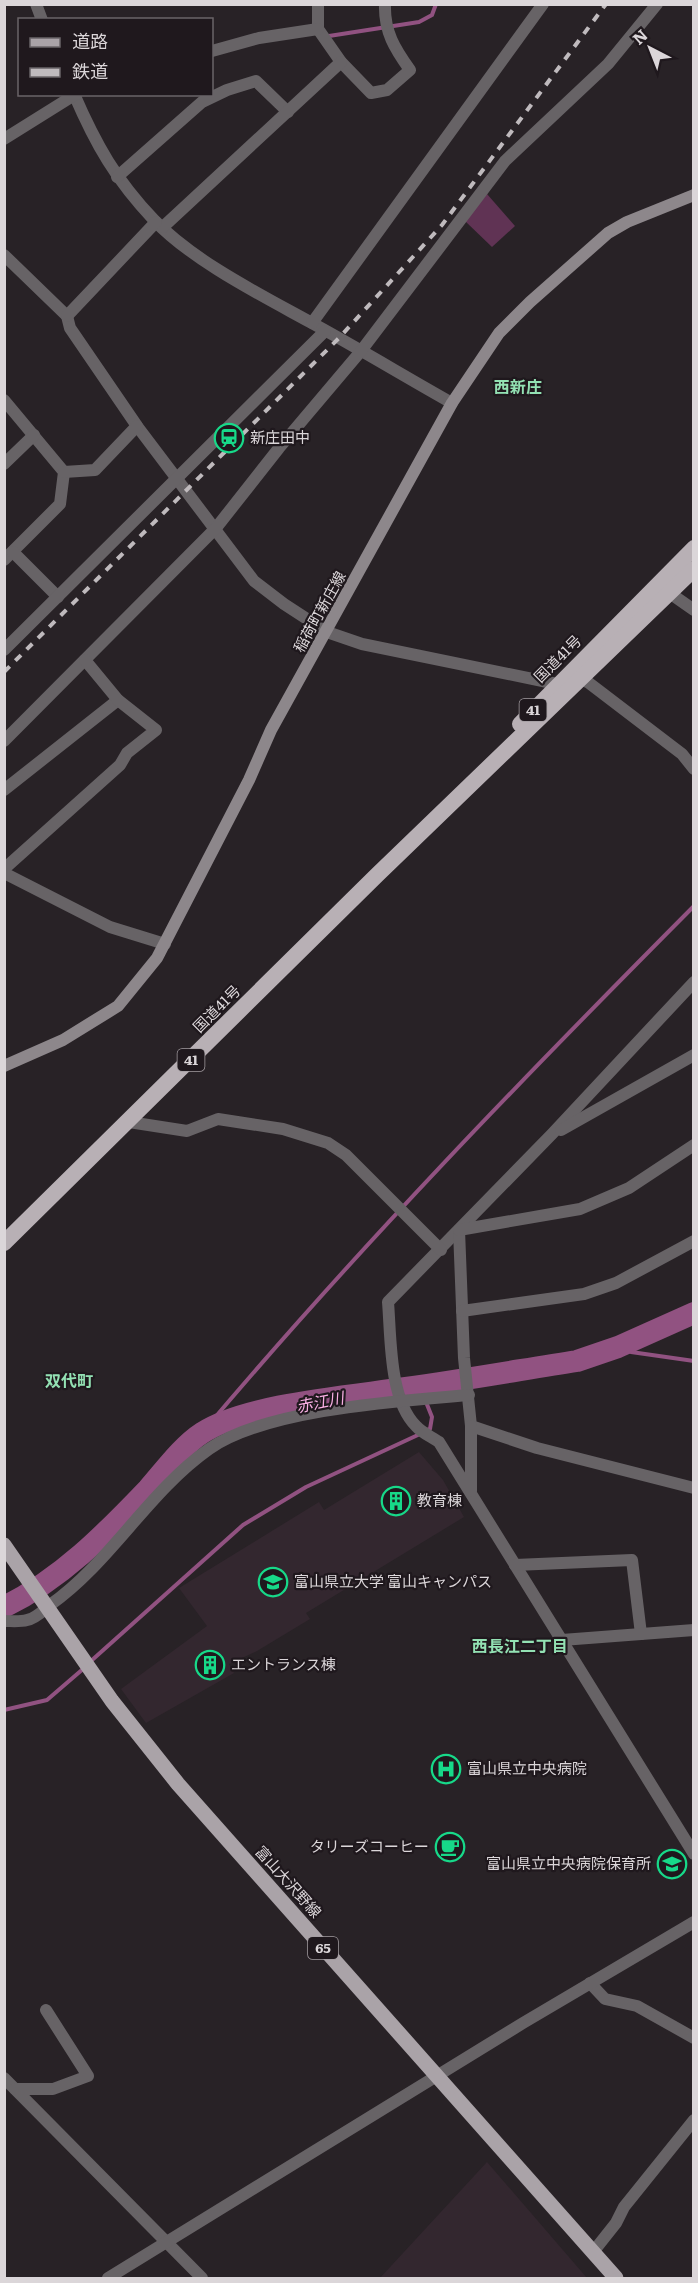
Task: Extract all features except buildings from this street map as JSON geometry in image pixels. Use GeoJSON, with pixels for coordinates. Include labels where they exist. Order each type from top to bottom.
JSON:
{"type":"FeatureCollection","features":[{"type":"Feature","properties":{"kind":"highway","name":"国道41号"},"geometry":{"type":"LineString","coordinates":[[4,1243],[377,875],[581,679],[663,589],[693,548]]}},
{"type":"Feature","properties":{"kind":"highway","name":"国道41号"},"geometry":{"type":"LineString","coordinates":[[377,875],[558,684],[663,589],[693,569]]}},
{"type":"Feature","properties":{"kind":"main road","name":"稲荷町新庄線"},"geometry":{"type":"LineString","coordinates":[[4,1066],[63,1040],[118,1006],[157,958],[249,780],[271,730],[452,404],[499,333],[583,254],[627,222],[693,195]]}},
{"type":"Feature","properties":{"kind":"main road","name":"富山大沢野線"},"geometry":{"type":"LineString","coordinates":[[4,1545],[112,1701],[178,1784],[616,2278]]}},
{"type":"Feature","properties":{"kind":"street"},"geometry":{"type":"LineString","coordinates":[[318,4],[318,29],[341,62],[371,93],[387,90],[410,70],[389,40],[385,4]]}},
{"type":"Feature","properties":{"kind":"street"},"geometry":{"type":"LineString","coordinates":[[312,323],[495,66],[543,4]]}},
{"type":"Feature","properties":{"kind":"street"},"geometry":{"type":"LineString","coordinates":[[4,741],[216,528],[279,448],[361,351],[505,161],[608,64],[657,4]]}},
{"type":"Feature","properties":{"kind":"street"},"geometry":{"type":"LineString","coordinates":[[213,51],[259,38],[318,29]]}},
{"type":"Feature","properties":{"kind":"street"},"geometry":{"type":"LineString","coordinates":[[67,316],[159,224],[288,112],[341,62]]}},
{"type":"Feature","properties":{"kind":"street"},"geometry":{"type":"LineString","coordinates":[[117,177],[202,102],[227,90],[256,81],[288,112]]}},
{"type":"Feature","properties":{"kind":"street"},"geometry":{"type":"LineString","coordinates":[[4,139],[72,96]]}},
{"type":"Feature","properties":{"kind":"street"},"geometry":{"type":"LineString","coordinates":[[74,96],[96,144],[117,177],[159,224],[225,272],[452,404]]}},
{"type":"Feature","properties":{"kind":"street"},"geometry":{"type":"LineString","coordinates":[[4,255],[67,316],[70,328],[137,426],[254,581],[327,632],[362,644],[558,684],[581,679],[589,682],[682,754],[693,769]]}},
{"type":"Feature","properties":{"kind":"street"},"geometry":{"type":"LineString","coordinates":[[4,650],[325,331]]}},
{"type":"Feature","properties":{"kind":"street"},"geometry":{"type":"LineString","coordinates":[[4,400],[64,472],[60,504],[9,556],[58,597]]}},
{"type":"Feature","properties":{"kind":"street"},"geometry":{"type":"LineString","coordinates":[[64,472],[95,470],[137,426]]}},
{"type":"Feature","properties":{"kind":"street"},"geometry":{"type":"LineString","coordinates":[[4,464],[33,435]]}},
{"type":"Feature","properties":{"kind":"street"},"geometry":{"type":"LineString","coordinates":[[663,589],[693,610]]}},
{"type":"Feature","properties":{"kind":"street"},"geometry":{"type":"LineString","coordinates":[[85,660],[118,700],[156,730],[127,753],[120,765],[4,871],[110,927],[165,944]]}},
{"type":"Feature","properties":{"kind":"street"},"geometry":{"type":"LineString","coordinates":[[4,790],[118,700]]}},
{"type":"Feature","properties":{"kind":"street"},"geometry":{"type":"LineString","coordinates":[[693,982],[552,1134],[388,1302],[392,1361],[405,1413],[417,1427],[439,1442],[693,1854]]}},
{"type":"Feature","properties":{"kind":"street"},"geometry":{"type":"LineString","coordinates":[[552,1134],[693,1055]]}},
{"type":"Feature","properties":{"kind":"street"},"geometry":{"type":"LineString","coordinates":[[129,1122],[187,1131],[218,1119],[282,1129],[328,1143],[346,1155],[441,1250]]}},
{"type":"Feature","properties":{"kind":"street"},"geometry":{"type":"LineString","coordinates":[[459,1230],[580,1209],[629,1188],[693,1146]]}},
{"type":"Feature","properties":{"kind":"street"},"geometry":{"type":"LineString","coordinates":[[459,1230],[464,1358],[471,1426],[471,1493]]}},
{"type":"Feature","properties":{"kind":"street"},"geometry":{"type":"LineString","coordinates":[[462,1311],[584,1294],[616,1283],[693,1241]]}},
{"type":"Feature","properties":{"kind":"street"},"geometry":{"type":"LineString","coordinates":[[4,1621],[29,1620],[80,1581],[181,1472],[210,1448],[243,1431],[279,1420],[401,1401],[469,1395]]}},
{"type":"Feature","properties":{"kind":"street"},"geometry":{"type":"LineString","coordinates":[[471,1426],[537,1448],[693,1488]]}},
{"type":"Feature","properties":{"kind":"street"},"geometry":{"type":"LineString","coordinates":[[515,1564],[632,1560],[641,1634]]}},
{"type":"Feature","properties":{"kind":"street"},"geometry":{"type":"LineString","coordinates":[[562,1640],[693,1630]]}},
{"type":"Feature","properties":{"kind":"street"},"geometry":{"type":"LineString","coordinates":[[108,2278],[693,1922]]}},
{"type":"Feature","properties":{"kind":"street"},"geometry":{"type":"LineString","coordinates":[[590,1983],[605,1999],[637,2006],[693,2038]]}},
{"type":"Feature","properties":{"kind":"street"},"geometry":{"type":"LineString","coordinates":[[15,2089],[53,2089],[88,2076],[46,2010]]}},
{"type":"Feature","properties":{"kind":"street"},"geometry":{"type":"LineString","coordinates":[[4,2078],[164,2243],[202,2278]]}},
{"type":"Feature","properties":{"kind":"street"},"geometry":{"type":"LineString","coordinates":[[594,2252],[616,2223],[624,2207],[693,2120]]}},
{"type":"Feature","properties":{"kind":"shaded area"},"geometry":{"type":"Polygon","coordinates":[[[487,194],[515,226],[492,247],[465,221],[487,194]]]}},
{"type":"Feature","properties":{"kind":"shaded area","name":"富山県立大学 富山キャンパス"},"geometry":{"type":"Polygon","coordinates":[[[419,1452],[443,1480],[464,1517],[306,1613],[310,1619],[257,1651],[229,1664],[234,1673],[146,1723],[121,1689],[207,1626],[179,1588],[319,1502],[324,1510],[419,1452]]]}},
{"type":"Feature","properties":{"kind":"shaded area"},"geometry":{"type":"Polygon","coordinates":[[[487,2162],[587,2278],[380,2278],[487,2162]]]}},
{"type":"Feature","properties":{"kind":"waterway"},"geometry":{"type":"LineString","coordinates":[[329,36],[419,22],[432,15],[436,4]]}},
{"type":"Feature","properties":{"kind":"waterway"},"geometry":{"type":"LineString","coordinates":[[201,1434],[380,1231],[694,906]]}},
{"type":"Feature","properties":{"kind":"waterway","name":"赤江川"},"geometry":{"type":"LineString","coordinates":[[4,1607],[44,1583],[99,1539],[187,1445],[202,1433],[221,1423],[272,1408],[300,1403],[577,1361],[618,1347],[694,1313]]}},
{"type":"Feature","properties":{"kind":"waterway"},"geometry":{"type":"LineString","coordinates":[[618,1347],[631,1352],[694,1361]]}},
{"type":"Feature","properties":{"kind":"waterway"},"geometry":{"type":"LineString","coordinates":[[422,1386],[424,1395]]}},
{"type":"Feature","properties":{"kind":"waterway"},"geometry":{"type":"LineString","coordinates":[[426,1402],[432,1417],[430,1429],[427,1430]]}},
{"type":"Feature","properties":{"kind":"waterway"},"geometry":{"type":"LineString","coordinates":[[91,1661],[243,1525],[306,1487],[420,1434]]}},
{"type":"Feature","properties":{"kind":"waterway"},"geometry":{"type":"LineString","coordinates":[[4,1710],[47,1700],[83,1669]]}},
{"type":"Feature","properties":{"kind":"railway"},"geometry":{"type":"LineString","coordinates":[[4,672],[339,338],[442,225],[606,4]]}},
{"type":"Feature","properties":{"kind":"place","name":"新庄田中"},"geometry":{"type":"Point","coordinates":[229,438]}},
{"type":"Feature","properties":{"kind":"place","name":"教育棟"},"geometry":{"type":"Point","coordinates":[396,1501]}},
{"type":"Feature","properties":{"kind":"place","name":"富山県立大学 富山キャンパス"},"geometry":{"type":"Point","coordinates":[273,1582]}},
{"type":"Feature","properties":{"kind":"place","name":"エントランス棟"},"geometry":{"type":"Point","coordinates":[210,1665]}},
{"type":"Feature","properties":{"kind":"place","name":"富山県立中央病院"},"geometry":{"type":"Point","coordinates":[446,1769]}},
{"type":"Feature","properties":{"kind":"place","name":"タリーズコーヒー"},"geometry":{"type":"Point","coordinates":[450,1847]}},
{"type":"Feature","properties":{"kind":"place","name":"富山県立中央病院保育所"},"geometry":{"type":"Point","coordinates":[672,1864]}},
{"type":"Feature","properties":{"kind":"district","name":"西新庄"},"geometry":{"type":"Point","coordinates":[518,387]}},
{"type":"Feature","properties":{"kind":"district","name":"双代町"},"geometry":{"type":"Point","coordinates":[69,1381]}},
{"type":"Feature","properties":{"kind":"district","name":"西長江二丁目"},"geometry":{"type":"Point","coordinates":[520,1646]}}]}
